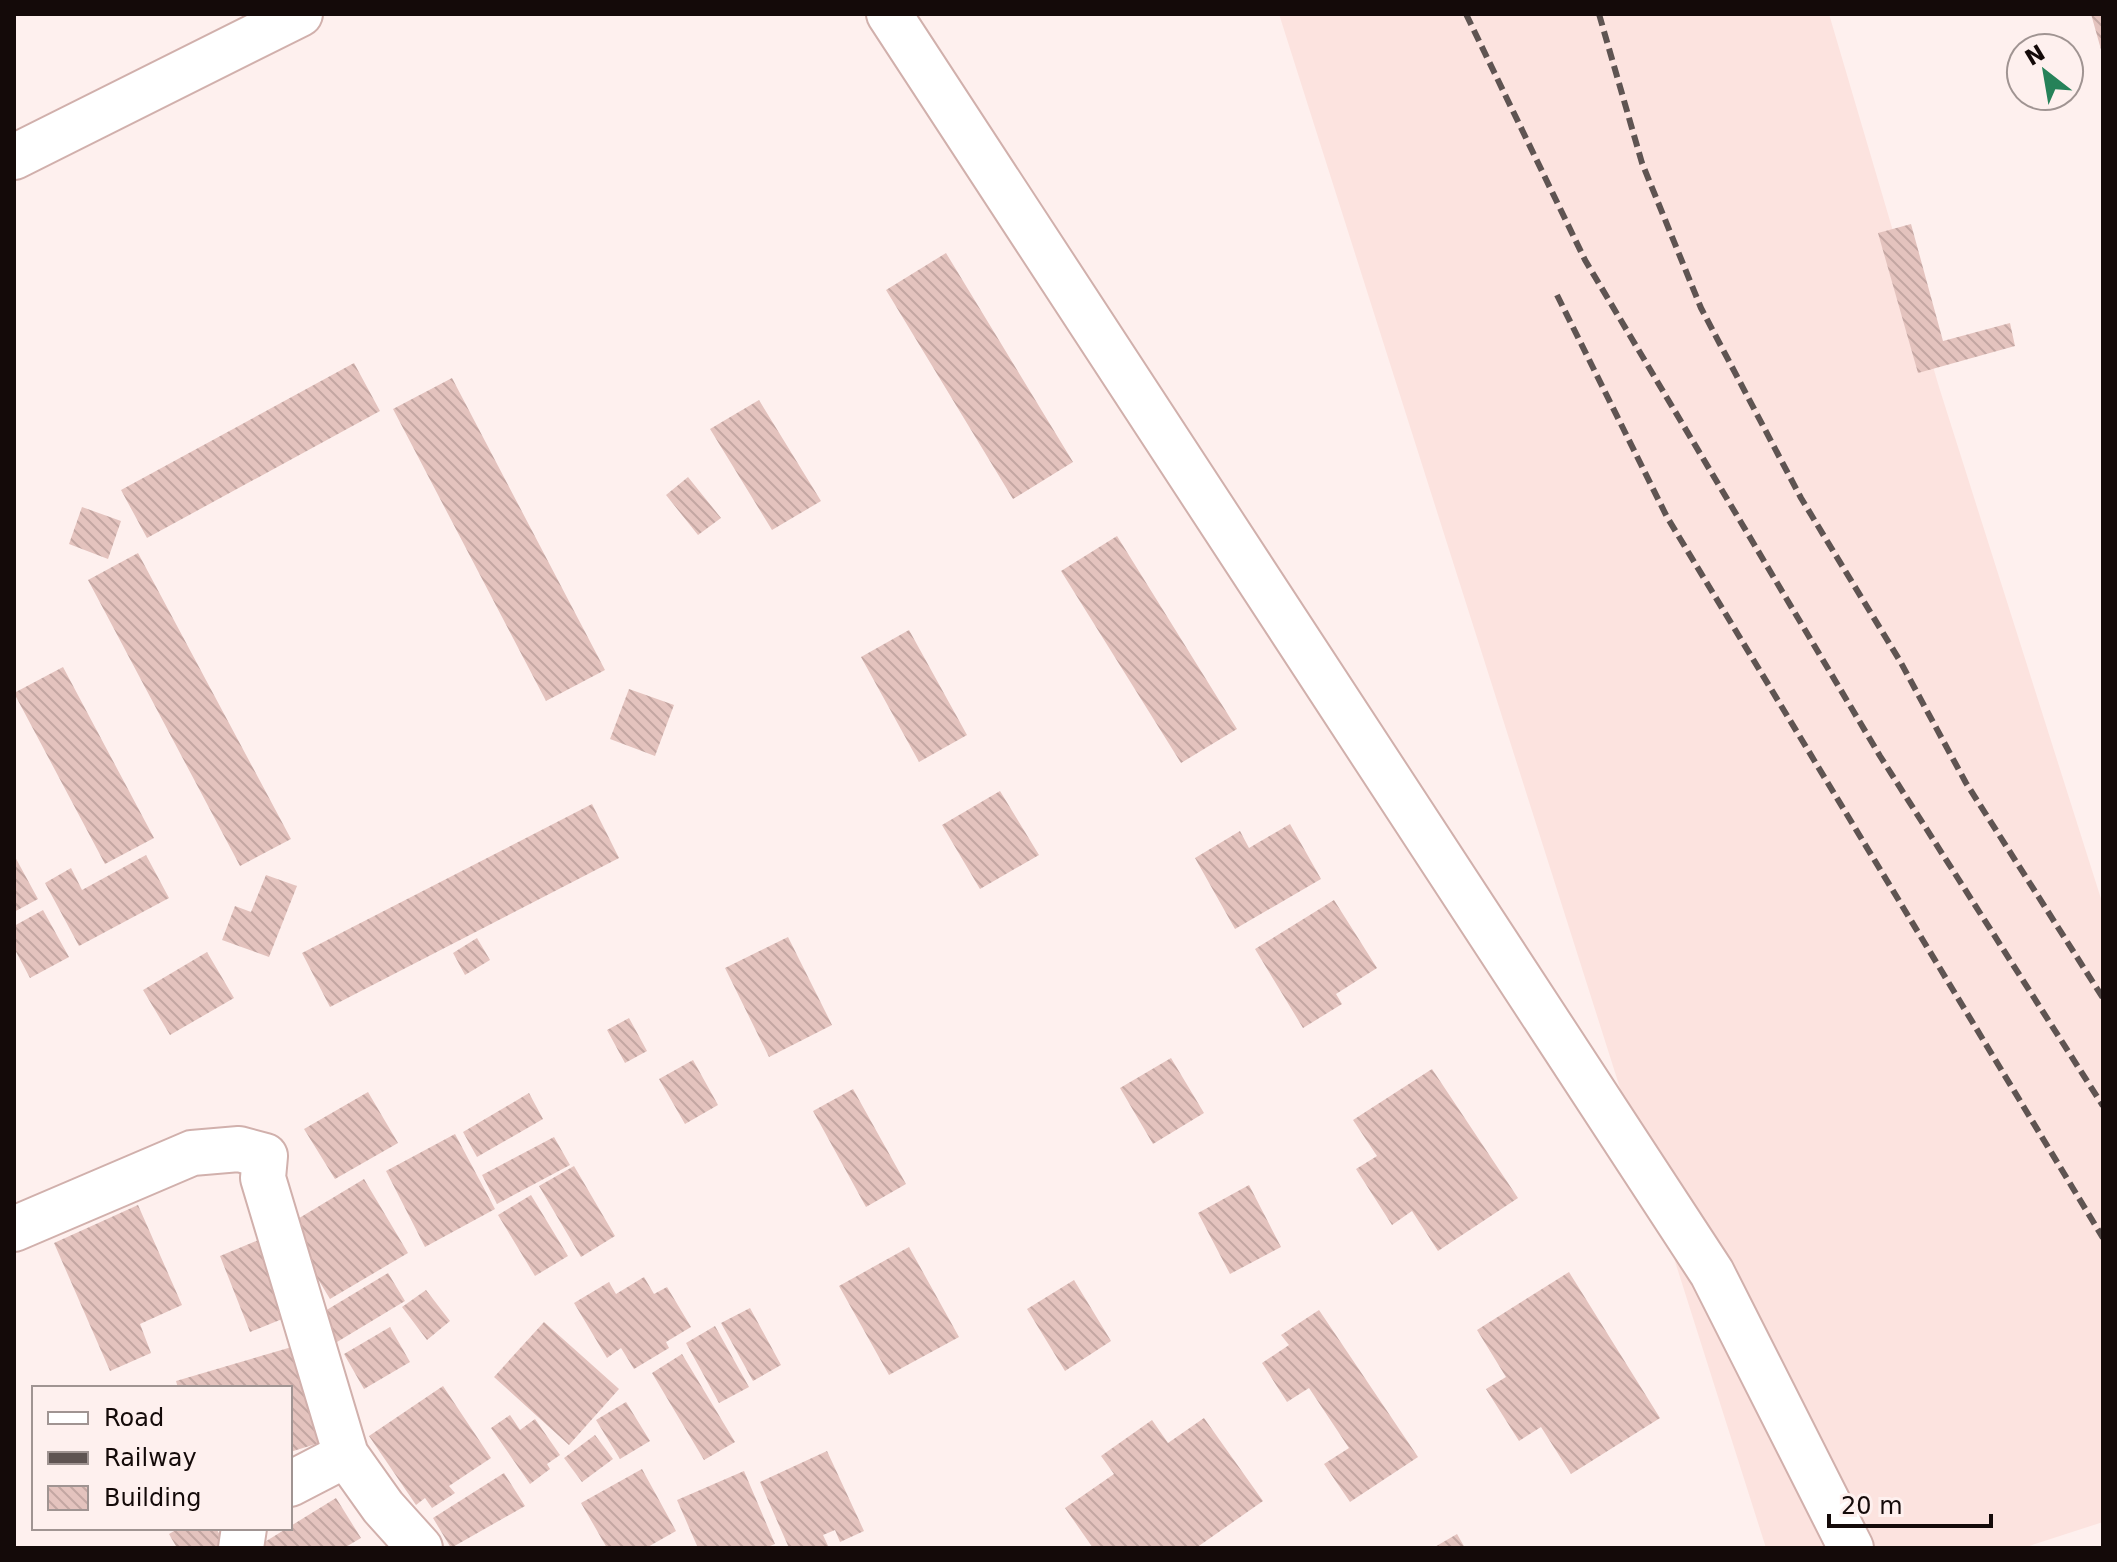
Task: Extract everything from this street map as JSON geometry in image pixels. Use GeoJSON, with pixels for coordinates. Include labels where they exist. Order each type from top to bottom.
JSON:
{"type":"FeatureCollection","features":[{"type":"Feature","properties":{"kind":"street"},"geometry":{"type":"LineString","coordinates":[[14,157],[300,14]]}},
{"type":"Feature","properties":{"kind":"street"},"geometry":{"type":"LineString","coordinates":[[889,14],[1712,1273],[1851,1548]]}},
{"type":"Feature","properties":{"kind":"street"},"geometry":{"type":"LineString","coordinates":[[14,1229],[192,1153],[239,1149],[265,1156],[263,1178],[346,1455],[383,1507],[420,1548]]}},
{"type":"Feature","properties":{"kind":"street"},"geometry":{"type":"LineString","coordinates":[[292,1483],[346,1455]]}},
{"type":"Feature","properties":{"kind":"shaded area"},"geometry":{"type":"Polygon","coordinates":[[[1279,14],[1829,14],[1939,387],[2103,905],[2103,1522],[2023,1548],[1766,1548],[1279,14]]]}},
{"type":"Feature","properties":{"kind":"building"},"geometry":{"type":"Polygon","coordinates":[[[2091,14],[2103,14],[2103,53],[2102,53],[2091,14]]]}},
{"type":"Feature","properties":{"kind":"building"},"geometry":{"type":"Polygon","coordinates":[[[1911,224],[1943,341],[2010,323],[2015,346],[1918,373],[1878,233],[1911,224]]]}},
{"type":"Feature","properties":{"kind":"building"},"geometry":{"type":"Polygon","coordinates":[[[946,253],[1073,462],[1013,499],[886,290],[946,253]]]}},
{"type":"Feature","properties":{"kind":"building"},"geometry":{"type":"Polygon","coordinates":[[[354,363],[380,411],[147,538],[121,490],[354,363]]]}},
{"type":"Feature","properties":{"kind":"building"},"geometry":{"type":"Polygon","coordinates":[[[452,378],[605,670],[546,701],[393,409],[452,378]]]}},
{"type":"Feature","properties":{"kind":"building"},"geometry":{"type":"Polygon","coordinates":[[[759,400],[821,501],[772,530],[710,429],[759,400]]]}},
{"type":"Feature","properties":{"kind":"building"},"geometry":{"type":"Polygon","coordinates":[[[688,477],[721,518],[698,535],[666,495],[688,477]]]}},
{"type":"Feature","properties":{"kind":"building"},"geometry":{"type":"Polygon","coordinates":[[[82,507],[121,521],[108,559],[69,544],[82,507]]]}},
{"type":"Feature","properties":{"kind":"building"},"geometry":{"type":"Polygon","coordinates":[[[1117,536],[1237,729],[1181,763],[1061,571],[1117,536]]]}},
{"type":"Feature","properties":{"kind":"building"},"geometry":{"type":"Polygon","coordinates":[[[138,553],[291,839],[240,866],[88,580],[138,553]]]}},
{"type":"Feature","properties":{"kind":"building"},"geometry":{"type":"Polygon","coordinates":[[[909,630],[967,735],[919,762],[861,657],[909,630]]]}},
{"type":"Feature","properties":{"kind":"building"},"geometry":{"type":"Polygon","coordinates":[[[63,667],[154,838],[105,864],[14,693],[63,667]]]}},
{"type":"Feature","properties":{"kind":"building"},"geometry":{"type":"Polygon","coordinates":[[[629,689],[674,705],[655,756],[610,739],[629,689]]]}},
{"type":"Feature","properties":{"kind":"building"},"geometry":{"type":"Polygon","coordinates":[[[1000,791],[1039,855],[980,889],[942,825],[1000,791]]]}},
{"type":"Feature","properties":{"kind":"building"},"geometry":{"type":"Polygon","coordinates":[[[592,804],[619,858],[330,1007],[302,953],[592,804]]]}},
{"type":"Feature","properties":{"kind":"building"},"geometry":{"type":"Polygon","coordinates":[[[1290,824],[1321,879],[1235,929],[1195,858],[1240,831],[1249,848],[1290,824]]]}},
{"type":"Feature","properties":{"kind":"building"},"geometry":{"type":"Polygon","coordinates":[[[14,855],[38,899],[14,912],[14,855]]]}},
{"type":"Feature","properties":{"kind":"building"},"geometry":{"type":"Polygon","coordinates":[[[146,855],[169,898],[79,946],[45,883],[71,868],[82,890],[146,855]]]}},
{"type":"Feature","properties":{"kind":"building"},"geometry":{"type":"Polygon","coordinates":[[[266,875],[297,886],[269,957],[222,940],[235,906],[251,912],[266,875]]]}},
{"type":"Feature","properties":{"kind":"building"},"geometry":{"type":"Polygon","coordinates":[[[1334,900],[1377,968],[1336,994],[1342,1004],[1303,1028],[1255,949],[1334,900]]]}},
{"type":"Feature","properties":{"kind":"building"},"geometry":{"type":"Polygon","coordinates":[[[43,910],[69,957],[30,978],[14,948],[14,926],[43,910]]]}},
{"type":"Feature","properties":{"kind":"building"},"geometry":{"type":"Polygon","coordinates":[[[788,937],[832,1025],[769,1057],[725,968],[788,937]]]}},
{"type":"Feature","properties":{"kind":"building"},"geometry":{"type":"Polygon","coordinates":[[[477,938],[490,960],[465,975],[453,953],[477,938]]]}},
{"type":"Feature","properties":{"kind":"building"},"geometry":{"type":"Polygon","coordinates":[[[207,952],[234,998],[170,1035],[143,990],[207,952]]]}},
{"type":"Feature","properties":{"kind":"building"},"geometry":{"type":"Polygon","coordinates":[[[629,1018],[647,1051],[625,1063],[607,1030],[629,1018]]]}},
{"type":"Feature","properties":{"kind":"building"},"geometry":{"type":"Polygon","coordinates":[[[1171,1058],[1204,1113],[1153,1144],[1120,1088],[1171,1058]]]}},
{"type":"Feature","properties":{"kind":"building"},"geometry":{"type":"Polygon","coordinates":[[[693,1060],[718,1105],[685,1124],[659,1079],[693,1060]]]}},
{"type":"Feature","properties":{"kind":"building"},"geometry":{"type":"Polygon","coordinates":[[[1432,1069],[1518,1198],[1438,1251],[1412,1211],[1392,1225],[1356,1169],[1377,1156],[1353,1120],[1432,1069]]]}},
{"type":"Feature","properties":{"kind":"building"},"geometry":{"type":"Polygon","coordinates":[[[853,1089],[906,1184],[866,1207],[813,1111],[853,1089]]]}},
{"type":"Feature","properties":{"kind":"building"},"geometry":{"type":"Polygon","coordinates":[[[368,1092],[398,1143],[335,1179],[304,1129],[368,1092]]]}},
{"type":"Feature","properties":{"kind":"building"},"geometry":{"type":"Polygon","coordinates":[[[529,1093],[543,1119],[477,1157],[463,1132],[529,1093]]]}},
{"type":"Feature","properties":{"kind":"building"},"geometry":{"type":"Polygon","coordinates":[[[455,1134],[495,1209],[425,1247],[386,1171],[455,1134]]]}},
{"type":"Feature","properties":{"kind":"building"},"geometry":{"type":"Polygon","coordinates":[[[554,1137],[570,1165],[497,1204],[482,1175],[554,1137]]]}},
{"type":"Feature","properties":{"kind":"building"},"geometry":{"type":"Polygon","coordinates":[[[574,1166],[615,1236],[581,1257],[539,1186],[574,1166]]]}},
{"type":"Feature","properties":{"kind":"building"},"geometry":{"type":"Polygon","coordinates":[[[364,1179],[408,1253],[330,1299],[286,1226],[364,1179]]]}},
{"type":"Feature","properties":{"kind":"building"},"geometry":{"type":"Polygon","coordinates":[[[1249,1185],[1281,1247],[1230,1274],[1198,1213],[1249,1185]]]}},
{"type":"Feature","properties":{"kind":"building"},"geometry":{"type":"Polygon","coordinates":[[[531,1195],[568,1256],[535,1276],[498,1215],[531,1195]]]}},
{"type":"Feature","properties":{"kind":"building"},"geometry":{"type":"Polygon","coordinates":[[[138,1205],[182,1305],[140,1324],[151,1353],[110,1371],[54,1243],[138,1205]]]}},
{"type":"Feature","properties":{"kind":"building"},"geometry":{"type":"Polygon","coordinates":[[[261,1239],[292,1315],[250,1332],[220,1256],[261,1239]]]}},
{"type":"Feature","properties":{"kind":"building"},"geometry":{"type":"Polygon","coordinates":[[[909,1247],[959,1337],[889,1375],[839,1286],[909,1247]]]}},
{"type":"Feature","properties":{"kind":"building"},"geometry":{"type":"Polygon","coordinates":[[[1569,1272],[1660,1418],[1571,1474],[1541,1427],[1519,1441],[1486,1389],[1506,1377],[1477,1330],[1569,1272]]]}},
{"type":"Feature","properties":{"kind":"building"},"geometry":{"type":"Polygon","coordinates":[[[388,1273],[405,1301],[337,1342],[320,1314],[388,1273]]]}},
{"type":"Feature","properties":{"kind":"building"},"geometry":{"type":"Polygon","coordinates":[[[644,1277],[654,1294],[667,1287],[691,1327],[666,1342],[669,1348],[634,1369],[621,1348],[607,1358],[574,1303],[609,1282],[616,1294],[644,1277]]]}},
{"type":"Feature","properties":{"kind":"building"},"geometry":{"type":"Polygon","coordinates":[[[1074,1280],[1111,1341],[1065,1371],[1027,1309],[1074,1280]]]}},
{"type":"Feature","properties":{"kind":"building"},"geometry":{"type":"Polygon","coordinates":[[[426,1290],[450,1321],[427,1340],[402,1307],[426,1290]]]}},
{"type":"Feature","properties":{"kind":"building"},"geometry":{"type":"Polygon","coordinates":[[[750,1308],[781,1365],[753,1381],[721,1323],[750,1308]]]}},
{"type":"Feature","properties":{"kind":"building"},"geometry":{"type":"Polygon","coordinates":[[[1319,1310],[1418,1457],[1350,1502],[1324,1464],[1349,1448],[1309,1388],[1287,1402],[1262,1363],[1289,1345],[1281,1335],[1319,1310]]]}},
{"type":"Feature","properties":{"kind":"building"},"geometry":{"type":"Polygon","coordinates":[[[544,1322],[619,1389],[569,1445],[494,1377],[544,1322]]]}},
{"type":"Feature","properties":{"kind":"building"},"geometry":{"type":"Polygon","coordinates":[[[715,1326],[749,1387],[719,1403],[686,1343],[715,1326]]]}},
{"type":"Feature","properties":{"kind":"building"},"geometry":{"type":"Polygon","coordinates":[[[390,1327],[410,1362],[364,1389],[344,1354],[390,1327]]]}},
{"type":"Feature","properties":{"kind":"building"},"geometry":{"type":"Polygon","coordinates":[[[302,1344],[329,1440],[292,1451],[292,1386],[177,1386],[176,1381],[302,1344]]]}},
{"type":"Feature","properties":{"kind":"building"},"geometry":{"type":"Polygon","coordinates":[[[682,1354],[735,1442],[704,1460],[652,1373],[682,1354]]]}},
{"type":"Feature","properties":{"kind":"building"},"geometry":{"type":"Polygon","coordinates":[[[443,1386],[491,1458],[449,1486],[455,1493],[432,1508],[425,1498],[416,1505],[369,1436],[443,1386]]]}},
{"type":"Feature","properties":{"kind":"building"},"geometry":{"type":"Polygon","coordinates":[[[626,1402],[650,1441],[620,1459],[596,1420],[626,1402]]]}},
{"type":"Feature","properties":{"kind":"building"},"geometry":{"type":"Polygon","coordinates":[[[510,1415],[520,1430],[535,1419],[560,1455],[547,1464],[550,1469],[530,1484],[491,1428],[510,1415]]]}},
{"type":"Feature","properties":{"kind":"building"},"geometry":{"type":"Polygon","coordinates":[[[1204,1418],[1263,1501],[1196,1548],[1093,1548],[1065,1508],[1114,1474],[1101,1456],[1152,1420],[1168,1443],[1204,1418]]]}},
{"type":"Feature","properties":{"kind":"building"},"geometry":{"type":"Polygon","coordinates":[[[595,1435],[613,1459],[582,1482],[564,1458],[595,1435]]]}},
{"type":"Feature","properties":{"kind":"building"},"geometry":{"type":"Polygon","coordinates":[[[827,1451],[864,1531],[840,1542],[835,1530],[823,1535],[829,1548],[789,1548],[760,1482],[827,1451]]]}},
{"type":"Feature","properties":{"kind":"building"},"geometry":{"type":"Polygon","coordinates":[[[642,1469],[676,1531],[646,1548],[607,1548],[581,1503],[642,1469]]]}},
{"type":"Feature","properties":{"kind":"building"},"geometry":{"type":"Polygon","coordinates":[[[744,1471],[775,1544],[765,1548],[698,1548],[677,1500],[744,1471]]]}},
{"type":"Feature","properties":{"kind":"building"},"geometry":{"type":"Polygon","coordinates":[[[504,1473],[525,1506],[451,1548],[433,1518],[504,1473]]]}},
{"type":"Feature","properties":{"kind":"building"},"geometry":{"type":"Polygon","coordinates":[[[336,1498],[361,1538],[344,1548],[255,1548],[284,1530],[292,1530],[292,1525],[336,1498]]]}},
{"type":"Feature","properties":{"kind":"building"},"geometry":{"type":"Polygon","coordinates":[[[176,1530],[217,1530],[227,1548],[177,1548],[169,1534],[176,1530]]]}},
{"type":"Feature","properties":{"kind":"building"},"geometry":{"type":"Polygon","coordinates":[[[1457,1534],[1465,1548],[1433,1548],[1457,1534]]]}},
{"type":"Feature","properties":{"kind":"railway"},"geometry":{"type":"LineString","coordinates":[[1466,14],[1585,260],[1880,756],[2103,1106]]}},
{"type":"Feature","properties":{"kind":"railway"},"geometry":{"type":"LineString","coordinates":[[1599,14],[1642,163],[1701,308],[1801,498],[1900,661],[1966,783],[2103,998]]}},
{"type":"Feature","properties":{"kind":"railway"},"geometry":{"type":"LineString","coordinates":[[1557,295],[1667,517],[2103,1238]]}}]}
